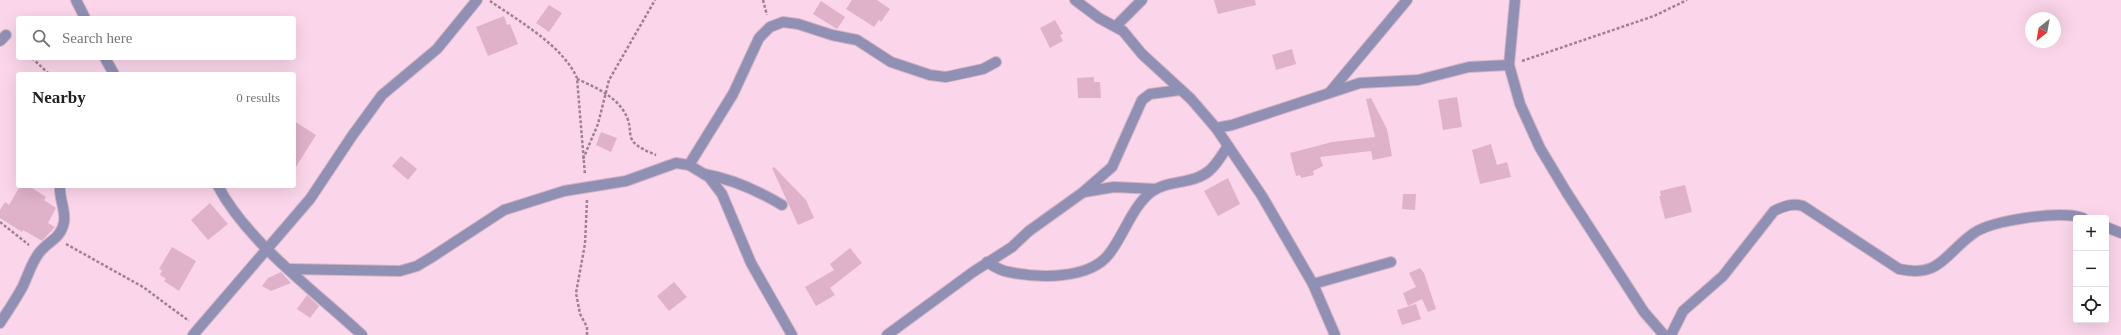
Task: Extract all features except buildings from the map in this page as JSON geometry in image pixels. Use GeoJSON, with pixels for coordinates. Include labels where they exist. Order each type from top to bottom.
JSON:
{"type":"FeatureCollection","features":[{"type":"Feature","properties":{"kind":"street"},"geometry":{"type":"LineString","coordinates":[[76,0],[84,16]]}},
{"type":"Feature","properties":{"kind":"street"},"geometry":{"type":"LineString","coordinates":[[196,332],[310,199],[356,130],[382,95],[436,49],[478,0]]}},
{"type":"Feature","properties":{"kind":"street"},"geometry":{"type":"LineString","coordinates":[[1075,0],[1098,18],[1116,26],[1123,31],[1142,54],[1180,90],[1216,128],[1262,196],[1313,284],[1335,335]]}},
{"type":"Feature","properties":{"kind":"street"},"geometry":{"type":"LineString","coordinates":[[1116,26],[1142,0]]}},
{"type":"Feature","properties":{"kind":"street"},"geometry":{"type":"LineString","coordinates":[[1330,92],[1407,0]]}},
{"type":"Feature","properties":{"kind":"street"},"geometry":{"type":"LineString","coordinates":[[1515,0],[1509,65],[1520,104],[1540,148],[1644,312],[1664,335]]}},
{"type":"Feature","properties":{"kind":"street"},"geometry":{"type":"LineString","coordinates":[[689,165],[733,94],[759,38],[770,27],[783,22],[798,24],[832,35],[856,40],[892,62],[930,76],[946,77],[983,69],[996,62]]}},
{"type":"Feature","properties":{"kind":"street"},"geometry":{"type":"LineString","coordinates":[[106,60],[113,72]]}},
{"type":"Feature","properties":{"kind":"street"},"geometry":{"type":"LineString","coordinates":[[1216,128],[1232,125],[1360,83],[1432,77],[1468,67],[1509,65]]}},
{"type":"Feature","properties":{"kind":"street"},"geometry":{"type":"LineString","coordinates":[[887,335],[987,262],[1012,247],[1029,231],[1082,192],[1115,162],[1142,100],[1150,94],[1180,90]]}},
{"type":"Feature","properties":{"kind":"street"},"geometry":{"type":"LineString","coordinates":[[987,262],[1007,272],[1032,275],[1083,272],[1096,266],[1108,255],[1139,206],[1156,189],[1162,185],[1187,181],[1210,171],[1228,146]]}},
{"type":"Feature","properties":{"kind":"street"},"geometry":{"type":"LineString","coordinates":[[289,269],[400,271],[417,266],[432,258],[504,210],[564,191],[626,181],[676,163],[689,165],[704,174],[722,194],[751,263],[792,335]]}},
{"type":"Feature","properties":{"kind":"street"},"geometry":{"type":"LineString","coordinates":[[704,174],[731,180],[782,205]]}},
{"type":"Feature","properties":{"kind":"street"},"geometry":{"type":"LineString","coordinates":[[1082,192],[1114,187],[1156,189]]}},
{"type":"Feature","properties":{"kind":"street"},"geometry":{"type":"LineString","coordinates":[[0,323],[23,286],[39,252],[56,239],[64,222],[60,188]]}},
{"type":"Feature","properties":{"kind":"street"},"geometry":{"type":"LineString","coordinates":[[219,188],[240,218],[268,249],[362,335]]}},
{"type":"Feature","properties":{"kind":"street"},"geometry":{"type":"LineString","coordinates":[[1671,335],[1683,311],[1723,276],[1774,211],[1784,206],[1796,204],[1803,206],[1899,269],[1915,272],[1926,271],[1939,264],[1974,233],[2000,223],[2064,214],[2073,216]]}},
{"type":"Feature","properties":{"kind":"street"},"geometry":{"type":"LineString","coordinates":[[2109,228],[2121,233]]}},
{"type":"Feature","properties":{"kind":"street"},"geometry":{"type":"LineString","coordinates":[[1313,284],[1391,262]]}},
{"type":"Feature","properties":{"kind":"path"},"geometry":{"type":"LineString","coordinates":[[488,0],[528,27],[558,53],[572,68],[577,78],[583,160],[587,187],[585,244],[576,293],[580,314],[587,327],[587,335]]}},
{"type":"Feature","properties":{"kind":"path"},"geometry":{"type":"LineString","coordinates":[[583,160],[598,124],[604,94],[616,66],[655,0]]}},
{"type":"Feature","properties":{"kind":"path"},"geometry":{"type":"LineString","coordinates":[[1509,65],[1654,16],[1687,0]]}},
{"type":"Feature","properties":{"kind":"path"},"geometry":{"type":"LineString","coordinates":[[34,60],[48,72]]}},
{"type":"Feature","properties":{"kind":"path"},"geometry":{"type":"LineString","coordinates":[[577,78],[604,94],[622,109],[627,117],[632,141],[635,144],[646,151],[676,163]]}},
{"type":"Feature","properties":{"kind":"path"},"geometry":{"type":"LineString","coordinates":[[0,222],[39,252]]}},
{"type":"Feature","properties":{"kind":"path"},"geometry":{"type":"LineString","coordinates":[[56,239],[143,287],[196,332]]}}]}
